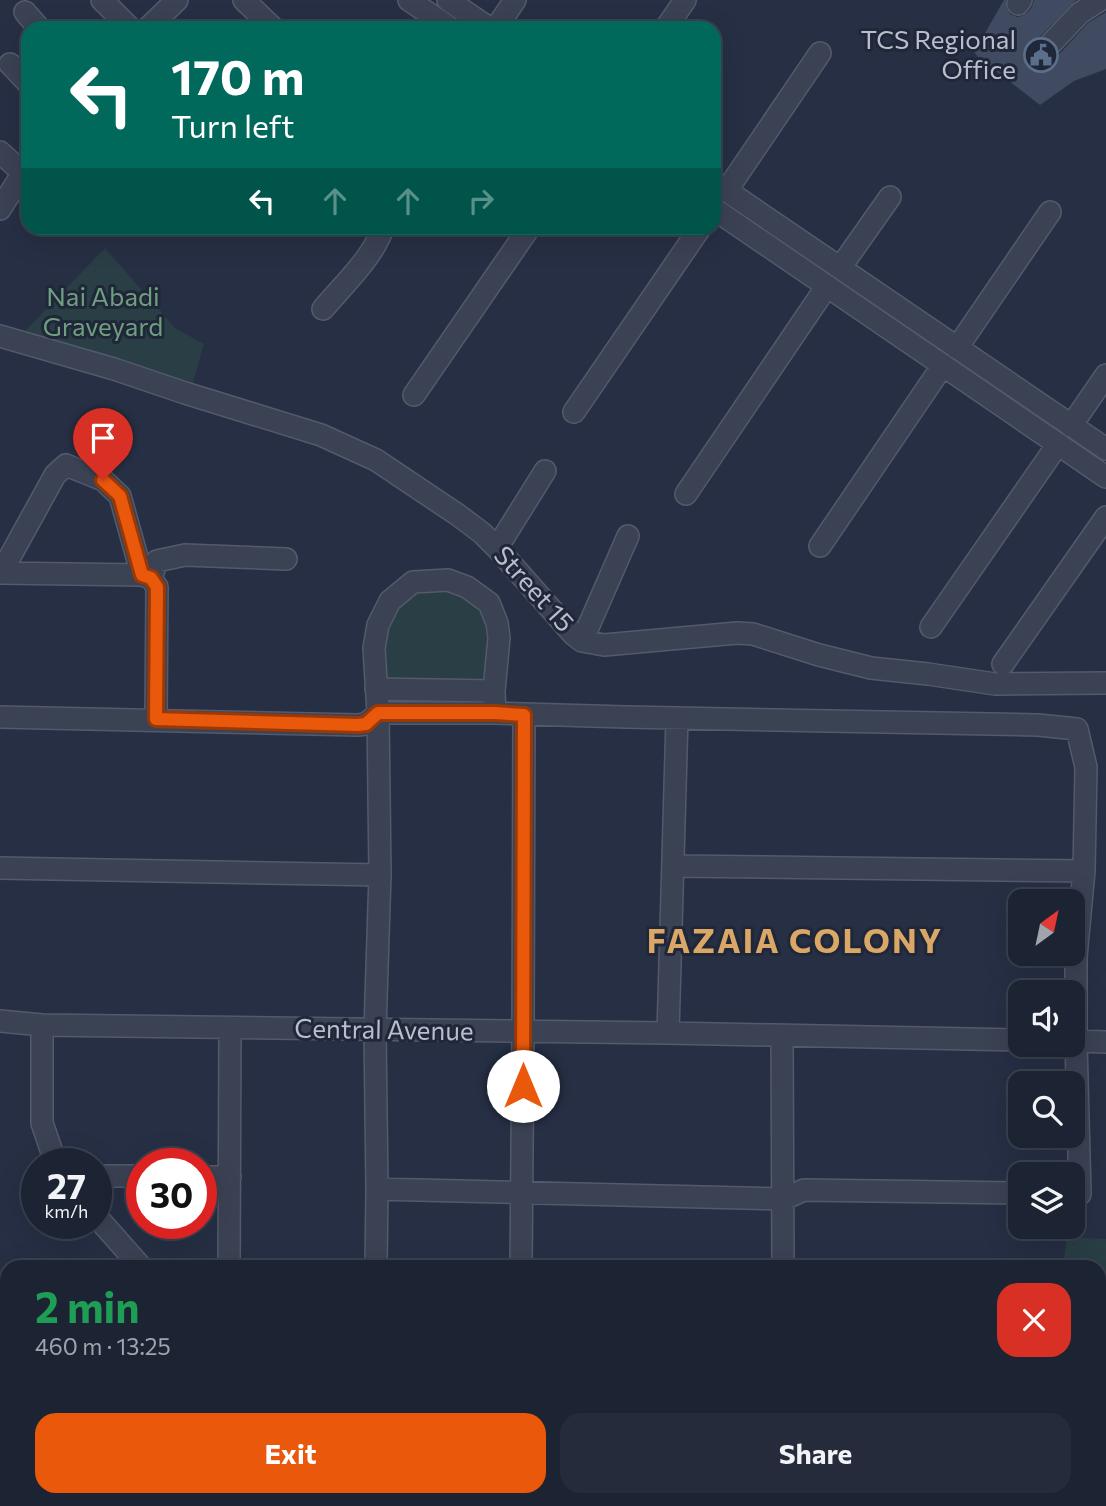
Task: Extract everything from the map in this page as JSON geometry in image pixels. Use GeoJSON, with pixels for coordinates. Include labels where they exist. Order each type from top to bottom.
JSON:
{"type":"FeatureCollection","features":[{"type":"Feature","properties":{"kind":"street"},"geometry":{"type":"LineString","coordinates":[[102,0],[123,21]]}},
{"type":"Feature","properties":{"kind":"street"},"geometry":{"type":"LineString","coordinates":[[155,21],[177,0]]}},
{"type":"Feature","properties":{"kind":"street"},"geometry":{"type":"LineString","coordinates":[[244,0],[266,21]]}},
{"type":"Feature","properties":{"kind":"street"},"geometry":{"type":"LineString","coordinates":[[409,0],[440,21]]}},
{"type":"Feature","properties":{"kind":"street"},"geometry":{"type":"LineString","coordinates":[[448,0],[479,21]]}},
{"type":"Feature","properties":{"kind":"street"},"geometry":{"type":"LineString","coordinates":[[501,21],[515,0]]}},
{"type":"Feature","properties":{"kind":"street"},"geometry":{"type":"LineString","coordinates":[[671,21],[685,0]]}},
{"type":"Feature","properties":{"kind":"street"},"geometry":{"type":"LineString","coordinates":[[1043,51],[1080,13],[1100,0]]}},
{"type":"Feature","properties":{"kind":"street"},"geometry":{"type":"LineString","coordinates":[[721,185],[820,53]]}},
{"type":"Feature","properties":{"kind":"street"},"geometry":{"type":"LineString","coordinates":[[10,64],[21,76]]}},
{"type":"Feature","properties":{"kind":"street"},"geometry":{"type":"LineString","coordinates":[[0,152],[21,166]]}},
{"type":"Feature","properties":{"kind":"street"},"geometry":{"type":"LineString","coordinates":[[0,209],[21,177]]}},
{"type":"Feature","properties":{"kind":"street"},"geometry":{"type":"LineString","coordinates":[[721,187],[1106,449]]}},
{"type":"Feature","properties":{"kind":"street"},"geometry":{"type":"LineString","coordinates":[[840,268],[890,197]]}},
{"type":"Feature","properties":{"kind":"street"},"geometry":{"type":"LineString","coordinates":[[957,348],[1049,212]]}},
{"type":"Feature","properties":{"kind":"street"},"geometry":{"type":"LineString","coordinates":[[721,214],[1106,477]]}},
{"type":"Feature","properties":{"kind":"street"},"geometry":{"type":"LineString","coordinates":[[323,309],[369,255],[380,235]]}},
{"type":"Feature","properties":{"kind":"street"},"geometry":{"type":"LineString","coordinates":[[414,395],[524,235]]}},
{"type":"Feature","properties":{"kind":"street"},"geometry":{"type":"LineString","coordinates":[[574,412],[695,235]]}},
{"type":"Feature","properties":{"kind":"street"},"geometry":{"type":"LineString","coordinates":[[686,494],[827,286]]}},
{"type":"Feature","properties":{"kind":"street","name":"Street 15"},"geometry":{"type":"LineString","coordinates":[[0,335],[321,435],[376,460],[458,515],[497,548],[582,641],[604,645],[737,633],[753,634],[872,668],[995,684],[1106,683]]}},
{"type":"Feature","properties":{"kind":"street"},"geometry":{"type":"LineString","coordinates":[[820,546],[943,365]]}},
{"type":"Feature","properties":{"kind":"street"},"geometry":{"type":"LineString","coordinates":[[1071,426],[1106,375]]}},
{"type":"Feature","properties":{"kind":"street"},"geometry":{"type":"LineString","coordinates":[[931,627],[1058,444]]}},
{"type":"Feature","properties":{"kind":"street"},"geometry":{"type":"LineString","coordinates":[[147,577],[1,573],[55,475],[66,465],[103,480],[120,496],[147,577],[157,587],[156,719]]}},
{"type":"Feature","properties":{"kind":"street"},"geometry":{"type":"LineString","coordinates":[[497,548],[545,471]]}},
{"type":"Feature","properties":{"kind":"street"},"geometry":{"type":"LineString","coordinates":[[1003,664],[1106,517]]}},
{"type":"Feature","properties":{"kind":"street"},"geometry":{"type":"LineString","coordinates":[[582,641],[628,537]]}},
{"type":"Feature","properties":{"kind":"street"},"geometry":{"type":"LineString","coordinates":[[147,577],[157,561],[186,555],[286,559]]}},
{"type":"Feature","properties":{"kind":"street"},"geometry":{"type":"LineString","coordinates":[[376,1260],[375,1030],[380,875],[378,713],[374,648],[378,625],[390,601],[413,582],[448,580],[467,587],[489,603],[497,623],[499,638],[494,691],[495,713]]}},
{"type":"Feature","properties":{"kind":"street"},"geometry":{"type":"LineString","coordinates":[[376,689],[494,691]]}},
{"type":"Feature","properties":{"kind":"street"},"geometry":{"type":"LineString","coordinates":[[0,717],[358,725],[366,724],[378,713],[495,713],[1038,725],[1077,729],[1086,766],[1084,871],[1076,980]]}},
{"type":"Feature","properties":{"kind":"street"},"geometry":{"type":"LineString","coordinates":[[521,1260],[524,715]]}},
{"type":"Feature","properties":{"kind":"street"},"geometry":{"type":"LineString","coordinates":[[668,1033],[677,718]]}},
{"type":"Feature","properties":{"kind":"street"},"geometry":{"type":"LineString","coordinates":[[673,866],[1084,871]]}},
{"type":"Feature","properties":{"kind":"street"},"geometry":{"type":"LineString","coordinates":[[0,868],[380,875]]}},
{"type":"Feature","properties":{"kind":"street","name":"Central Avenue"},"geometry":{"type":"LineString","coordinates":[[0,1021],[230,1028],[1008,1040]]}},
{"type":"Feature","properties":{"kind":"street"},"geometry":{"type":"LineString","coordinates":[[41,1024],[42,1123],[51,1148]]}},
{"type":"Feature","properties":{"kind":"street"},"geometry":{"type":"LineString","coordinates":[[229,1260],[230,1028]]}},
{"type":"Feature","properties":{"kind":"street"},"geometry":{"type":"LineString","coordinates":[[782,1036],[783,1260]]}},
{"type":"Feature","properties":{"kind":"street"},"geometry":{"type":"LineString","coordinates":[[1085,1041],[1106,1042]]}},
{"type":"Feature","properties":{"kind":"street"},"geometry":{"type":"LineString","coordinates":[[1076,1057],[1079,1162]]}},
{"type":"Feature","properties":{"kind":"street"},"geometry":{"type":"LineString","coordinates":[[217,1177],[230,1177]]}},
{"type":"Feature","properties":{"kind":"street"},"geometry":{"type":"LineString","coordinates":[[377,1189],[784,1199],[804,1190],[1008,1193]]}},
{"type":"Feature","properties":{"kind":"street"},"geometry":{"type":"LineString","coordinates":[[112,1234],[135,1260]]}},
{"type":"Feature","properties":{"kind":"green space","name":"Nai Abadi Graveyard"},"geometry":{"type":"Polygon","coordinates":[[[105,248],[175,328],[204,344],[192,386],[24,332],[105,248]]]}},
{"type":"Feature","properties":{"kind":"green space"},"geometry":{"type":"Polygon","coordinates":[[[449,589],[469,600],[482,617],[487,639],[486,684],[387,682],[383,674],[382,648],[388,615],[413,592],[449,589]]]}},
{"type":"Feature","properties":{"kind":"green space"},"geometry":{"type":"Polygon","coordinates":[[[1067,1239],[1106,1239],[1106,1260],[1064,1260],[1067,1239]]]}},
{"type":"Feature","properties":{"kind":"building","name":"TCS Regional Office"},"geometry":{"type":"Polygon","coordinates":[[[1004,0],[1010,14],[1017,17],[1028,12],[1034,0],[1076,0],[1033,44],[1031,56],[1041,65],[1053,61],[1088,23],[1106,12],[1106,69],[1074,81],[1040,105],[974,52],[1004,0]]]}},
{"type":"Feature","properties":{"kind":"place","name":"TCS Regional Office"},"geometry":{"type":"Point","coordinates":[1041,55]}},
{"type":"Feature","properties":{"kind":"district","name":"FAZAIA COLONY"},"geometry":{"type":"Point","coordinates":[795,941]}},
{"type":"Feature","properties":{"kind":"route"},"geometry":{"type":"LineString","coordinates":[[103,480],[120,496],[142,575],[151,578],[157,587],[156,719],[358,725],[366,724],[378,713],[524,715],[523,1086]]}}]}
